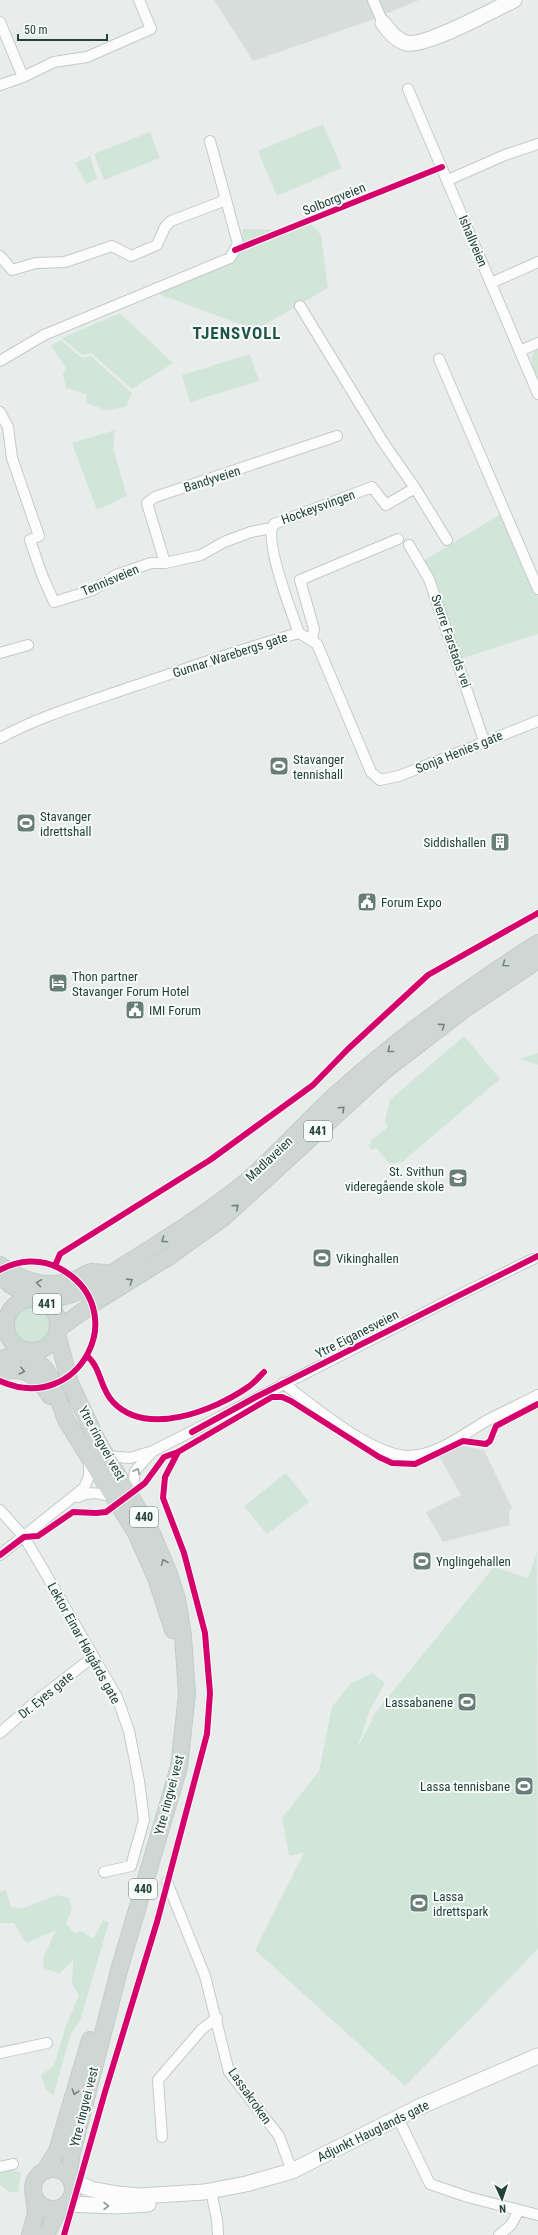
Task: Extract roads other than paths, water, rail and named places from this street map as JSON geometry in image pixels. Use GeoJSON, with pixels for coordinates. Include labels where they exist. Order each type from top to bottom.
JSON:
{"type":"FeatureCollection","features":[{"type":"Feature","properties":{"kind":"main road"},"geometry":{"type":"LineString","coordinates":[[383,23],[392,35],[407,43],[416,43],[432,38],[514,0]]}},
{"type":"Feature","properties":{"kind":"main road","name":"Madlaveien"},"geometry":{"type":"LineString","coordinates":[[36,1299],[59,1298],[79,1292],[111,1274],[187,1225],[242,1185],[340,1090],[380,1057],[453,1002],[538,943]]}},
{"type":"Feature","properties":{"kind":"main road","name":"Madlaveien"},"geometry":{"type":"LineString","coordinates":[[58,1331],[97,1301],[170,1256],[223,1218],[390,1066],[466,1008],[538,960]]}},
{"type":"Feature","properties":{"kind":"main road","name":"441"},"geometry":{"type":"LineString","coordinates":[[0,1265],[26,1281],[38,1283],[62,1283],[82,1278],[91,1272],[111,1274]]}},
{"type":"Feature","properties":{"kind":"main road"},"geometry":{"type":"LineString","coordinates":[[0,1275],[10,1284],[36,1299]]}},
{"type":"Feature","properties":{"kind":"main road","name":"441"},"geometry":{"type":"LineString","coordinates":[[0,1360],[25,1351],[42,1350],[49,1345],[58,1331],[57,1316],[52,1309],[36,1299],[17,1303],[3,1321],[10,1341],[25,1351]]}},
{"type":"Feature","properties":{"kind":"main road","name":"Ytre ringvei vest"},"geometry":{"type":"LineString","coordinates":[[58,1331],[70,1382],[107,1456],[132,1496],[160,1551],[177,1599],[186,1665],[186,1715],[179,1767],[120,1967],[74,2145],[70,2179]]}},
{"type":"Feature","properties":{"kind":"main road","name":"Ytre ringvei vest"},"geometry":{"type":"LineString","coordinates":[[25,1351],[45,1369],[51,1379],[66,1420],[136,1534],[166,1607],[174,1635],[179,1668],[179,1725],[170,1769],[57,2151],[44,2172]]}},
{"type":"Feature","properties":{"kind":"main road"},"geometry":{"type":"LineString","coordinates":[[0,1373],[15,1369],[27,1371],[36,1377],[42,1382],[66,1420]]}},
{"type":"Feature","properties":{"kind":"main road","name":"Adjunkt Hauglands gate"},"geometry":{"type":"LineString","coordinates":[[63,2206],[143,2205],[207,2192],[292,2171],[398,2118],[538,2056]]}},
{"type":"Feature","properties":{"kind":"main road"},"geometry":{"type":"LineString","coordinates":[[44,2172],[54,2169],[61,2171],[70,2179]]}},
{"type":"Feature","properties":{"kind":"main road","name":"440"},"geometry":{"type":"LineString","coordinates":[[30,2235],[36,2213],[34,2195],[35,2182],[44,2172]]}},
{"type":"Feature","properties":{"kind":"main road","name":"Adjunkt Hauglands gate"},"geometry":{"type":"LineString","coordinates":[[70,2179],[91,2189],[117,2194],[139,2196],[207,2192]]}},
{"type":"Feature","properties":{"kind":"main road","name":"440"},"geometry":{"type":"LineString","coordinates":[[46,2235],[73,2192],[70,2179]]}},
{"type":"Feature","properties":{"kind":"main road"},"geometry":{"type":"LineString","coordinates":[[34,2195],[39,2203],[44,2207],[63,2206]]}},
{"type":"Feature","properties":{"kind":"street"},"geometry":{"type":"LineString","coordinates":[[0,85],[23,77],[54,62],[87,58],[151,29],[139,0]]}},
{"type":"Feature","properties":{"kind":"street"},"geometry":{"type":"LineString","coordinates":[[372,0],[383,23]]}},
{"type":"Feature","properties":{"kind":"street"},"geometry":{"type":"LineString","coordinates":[[0,22],[23,77]]}},
{"type":"Feature","properties":{"kind":"street","name":"Ishallveien"},"geometry":{"type":"LineString","coordinates":[[408,89],[538,394]]}},
{"type":"Feature","properties":{"kind":"street"},"geometry":{"type":"LineString","coordinates":[[0,361],[44,335],[230,258],[238,244],[210,141]]}},
{"type":"Feature","properties":{"kind":"street"},"geometry":{"type":"LineString","coordinates":[[448,180],[505,155],[538,144]]}},
{"type":"Feature","properties":{"kind":"street"},"geometry":{"type":"LineString","coordinates":[[0,256],[12,270],[36,263],[65,262],[112,246],[131,256],[153,248],[157,245],[164,227],[171,221],[226,200]]}},
{"type":"Feature","properties":{"kind":"street"},"geometry":{"type":"LineString","coordinates":[[491,284],[538,262]]}},
{"type":"Feature","properties":{"kind":"street"},"geometry":{"type":"LineString","coordinates":[[300,306],[383,442],[415,488],[447,540]]}},
{"type":"Feature","properties":{"kind":"street"},"geometry":{"type":"LineString","coordinates":[[520,351],[538,343]]}},
{"type":"Feature","properties":{"kind":"street"},"geometry":{"type":"LineString","coordinates":[[439,359],[538,590]]}},
{"type":"Feature","properties":{"kind":"street","name":"Tennisveien"},"geometry":{"type":"LineString","coordinates":[[0,412],[8,427],[12,458],[39,536],[30,540],[42,575],[54,602],[93,590],[116,575],[151,563],[165,563],[200,555],[224,542],[251,532],[271,528]]}},
{"type":"Feature","properties":{"kind":"street","name":"Bandyveien"},"geometry":{"type":"LineString","coordinates":[[165,563],[147,503],[155,497],[337,436]]}},
{"type":"Feature","properties":{"kind":"street","name":"Hockeysvingen"},"geometry":{"type":"LineString","coordinates":[[299,633],[285,595],[271,539],[271,528],[280,520],[372,487],[386,505],[415,488]]}},
{"type":"Feature","properties":{"kind":"street"},"geometry":{"type":"LineString","coordinates":[[312,639],[314,629],[300,580],[398,540]]}},
{"type":"Feature","properties":{"kind":"street","name":"Sverre Farstads vei"},"geometry":{"type":"LineString","coordinates":[[409,545],[431,585],[484,741]]}},
{"type":"Feature","properties":{"kind":"street","name":"Gunnar Warebergs gate"},"geometry":{"type":"LineString","coordinates":[[0,738],[20,727],[74,706],[263,643],[299,633],[312,639]]}},
{"type":"Feature","properties":{"kind":"street","name":"Sonja Henies gate"},"geometry":{"type":"LineString","coordinates":[[312,639],[317,644],[324,659],[371,772],[380,780],[399,776],[484,741],[538,721]]}},
{"type":"Feature","properties":{"kind":"street"},"geometry":{"type":"LineString","coordinates":[[0,653],[28,645]]}},
{"type":"Feature","properties":{"kind":"street","name":"Ytre Eiganesveien"},"geometry":{"type":"LineString","coordinates":[[107,1456],[130,1458],[153,1450],[283,1383],[533,1259]]}},
{"type":"Feature","properties":{"kind":"street"},"geometry":{"type":"LineString","coordinates":[[283,1383],[324,1414],[362,1439],[380,1449],[404,1455],[424,1453],[443,1446],[538,1395]]}},
{"type":"Feature","properties":{"kind":"street","name":"Ytre Eiganesveien"},"geometry":{"type":"LineString","coordinates":[[132,1496],[135,1471],[153,1450]]}},
{"type":"Feature","properties":{"kind":"street"},"geometry":{"type":"LineString","coordinates":[[0,1556],[69,1502],[84,1488],[89,1476],[89,1459]]}},
{"type":"Feature","properties":{"kind":"street"},"geometry":{"type":"LineString","coordinates":[[69,1502],[86,1493],[102,1494],[115,1499]]}},
{"type":"Feature","properties":{"kind":"street","name":"Lektor Einar Høigårds gate"},"geometry":{"type":"LineString","coordinates":[[0,1510],[24,1537],[117,1697],[129,1731],[144,1810],[143,1828],[131,1866],[104,1872]]}},
{"type":"Feature","properties":{"kind":"street","name":"Dr. Eyes gate"},"geometry":{"type":"LineString","coordinates":[[0,1733],[40,1698],[93,1657]]}},
{"type":"Feature","properties":{"kind":"street","name":"Lassakroken"},"geometry":{"type":"LineString","coordinates":[[167,1882],[205,1976],[217,2018],[229,2072],[279,2136],[292,2171]]}},
{"type":"Feature","properties":{"kind":"street"},"geometry":{"type":"LineString","coordinates":[[162,2137],[158,2080],[202,2029],[217,2018]]}},
{"type":"Feature","properties":{"kind":"street"},"geometry":{"type":"LineString","coordinates":[[0,2053],[47,2043]]}},
{"type":"Feature","properties":{"kind":"street"},"geometry":{"type":"LineString","coordinates":[[398,2118],[430,2184],[538,2215]]}},
{"type":"Feature","properties":{"kind":"street"},"geometry":{"type":"LineString","coordinates":[[0,2167],[14,2164]]}},
{"type":"Feature","properties":{"kind":"street"},"geometry":{"type":"LineString","coordinates":[[207,2192],[218,2220],[218,2235]]}},
{"type":"Feature","properties":{"kind":"street"},"geometry":{"type":"LineString","coordinates":[[499,2235],[511,2225],[519,2210]]}},
{"type":"Feature","properties":{"kind":"place","name":"Stavanger tennishall"},"geometry":{"type":"Point","coordinates":[279,766]}},
{"type":"Feature","properties":{"kind":"place","name":"Stavanger idrettshall"},"geometry":{"type":"Point","coordinates":[26,823]}},
{"type":"Feature","properties":{"kind":"place","name":"Siddishallen"},"geometry":{"type":"Point","coordinates":[500,842]}},
{"type":"Feature","properties":{"kind":"place","name":"Forum Expo"},"geometry":{"type":"Point","coordinates":[367,902]}},
{"type":"Feature","properties":{"kind":"place","name":"Thon partner Stavanger Forum Hotel"},"geometry":{"type":"Point","coordinates":[58,983]}},
{"type":"Feature","properties":{"kind":"place","name":"IMI Forum"},"geometry":{"type":"Point","coordinates":[135,1010]}},
{"type":"Feature","properties":{"kind":"place","name":"St. Svithun videregående skole"},"geometry":{"type":"Point","coordinates":[458,1178]}},
{"type":"Feature","properties":{"kind":"place","name":"Vikinghallen"},"geometry":{"type":"Point","coordinates":[322,1258]}},
{"type":"Feature","properties":{"kind":"place","name":"Ynglingehallen"},"geometry":{"type":"Point","coordinates":[422,1561]}},
{"type":"Feature","properties":{"kind":"place","name":"Lassabanene"},"geometry":{"type":"Point","coordinates":[467,1702]}},
{"type":"Feature","properties":{"kind":"place","name":"Lassa tennisbane"},"geometry":{"type":"Point","coordinates":[524,1786]}},
{"type":"Feature","properties":{"kind":"place","name":"Lassa idrettspark"},"geometry":{"type":"Point","coordinates":[419,1903]}},
{"type":"Feature","properties":{"kind":"district","name":"TJENSVOLL"},"geometry":{"type":"Point","coordinates":[237,333]}}]}
